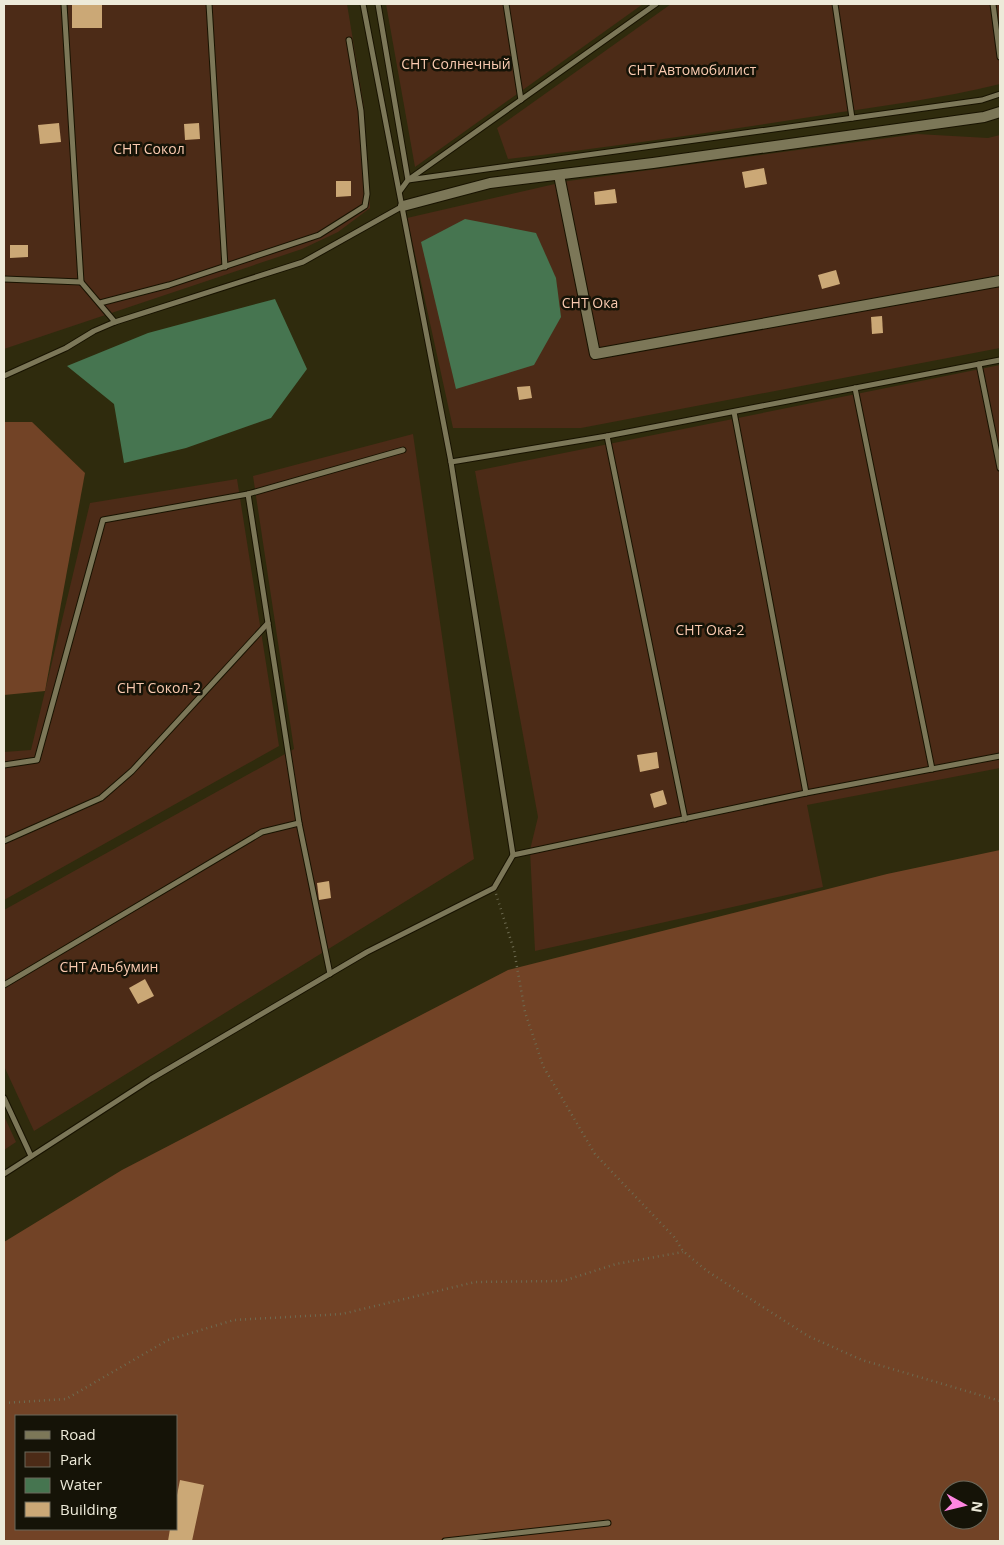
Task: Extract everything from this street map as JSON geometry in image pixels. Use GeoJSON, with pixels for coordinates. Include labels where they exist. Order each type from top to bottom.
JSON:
{"type":"FeatureCollection","features":[{"type":"Feature","properties":{"kind":"street"},"geometry":{"type":"LineString","coordinates":[[403,206],[490,183],[984,117],[1000,112]]}},
{"type":"Feature","properties":{"kind":"street"},"geometry":{"type":"LineString","coordinates":[[559,175],[595,354],[1000,281]]}},
{"type":"Feature","properties":{"kind":"lane"},"geometry":{"type":"LineString","coordinates":[[64,4],[81,282],[116,322]]}},
{"type":"Feature","properties":{"kind":"lane"},"geometry":{"type":"LineString","coordinates":[[209,4],[225,266]]}},
{"type":"Feature","properties":{"kind":"lane"},"geometry":{"type":"LineString","coordinates":[[4,1174],[150,1079],[367,952],[494,888],[513,855],[451,462],[363,4]]}},
{"type":"Feature","properties":{"kind":"lane"},"geometry":{"type":"LineString","coordinates":[[378,4],[408,180]]}},
{"type":"Feature","properties":{"kind":"lane"},"geometry":{"type":"LineString","coordinates":[[506,4],[521,100]]}},
{"type":"Feature","properties":{"kind":"lane"},"geometry":{"type":"LineString","coordinates":[[400,191],[408,180],[656,4]]}},
{"type":"Feature","properties":{"kind":"lane"},"geometry":{"type":"LineString","coordinates":[[836,4],[852,118]]}},
{"type":"Feature","properties":{"kind":"lane"},"geometry":{"type":"LineString","coordinates":[[993,4],[1000,57]]}},
{"type":"Feature","properties":{"kind":"lane"},"geometry":{"type":"LineString","coordinates":[[100,303],[150,290],[319,235],[365,206],[367,194],[360,111],[349,40]]}},
{"type":"Feature","properties":{"kind":"lane"},"geometry":{"type":"LineString","coordinates":[[408,180],[982,100],[1000,94]]}},
{"type":"Feature","properties":{"kind":"lane"},"geometry":{"type":"LineString","coordinates":[[4,376],[66,348],[94,331],[116,322],[303,262],[403,206]]}},
{"type":"Feature","properties":{"kind":"lane"},"geometry":{"type":"LineString","coordinates":[[4,279],[81,282]]}},
{"type":"Feature","properties":{"kind":"lane"},"geometry":{"type":"LineString","coordinates":[[451,462],[607,436],[1000,360]]}},
{"type":"Feature","properties":{"kind":"lane"},"geometry":{"type":"LineString","coordinates":[[979,364],[1000,468]]}},
{"type":"Feature","properties":{"kind":"lane"},"geometry":{"type":"LineString","coordinates":[[855,388],[932,769]]}},
{"type":"Feature","properties":{"kind":"lane"},"geometry":{"type":"LineString","coordinates":[[734,412],[806,793]]}},
{"type":"Feature","properties":{"kind":"lane"},"geometry":{"type":"LineString","coordinates":[[607,436],[685,819]]}},
{"type":"Feature","properties":{"kind":"lane"},"geometry":{"type":"LineString","coordinates":[[4,764],[37,760],[103,520],[248,494],[403,450]]}},
{"type":"Feature","properties":{"kind":"lane"},"geometry":{"type":"LineString","coordinates":[[248,494],[299,823],[330,974]]}},
{"type":"Feature","properties":{"kind":"lane"},"geometry":{"type":"LineString","coordinates":[[4,841],[101,798],[132,771],[268,622]]}},
{"type":"Feature","properties":{"kind":"lane"},"geometry":{"type":"LineString","coordinates":[[513,855],[806,793],[1000,756]]}},
{"type":"Feature","properties":{"kind":"lane"},"geometry":{"type":"LineString","coordinates":[[4,984],[262,832],[299,823]]}},
{"type":"Feature","properties":{"kind":"lane"},"geometry":{"type":"LineString","coordinates":[[4,1098],[31,1156]]}},
{"type":"Feature","properties":{"kind":"lane"},"geometry":{"type":"LineString","coordinates":[[444,1541],[608,1523]]}},
{"type":"Feature","properties":{"kind":"path"},"geometry":{"type":"LineString","coordinates":[[494,888],[514,950],[525,1012],[543,1066],[595,1154],[674,1237],[683,1251],[707,1271],[808,1336],[862,1360],[1000,1401]]}},
{"type":"Feature","properties":{"kind":"path"},"geometry":{"type":"LineString","coordinates":[[4,1403],[66,1399],[168,1340],[234,1320],[342,1314],[475,1282],[563,1281],[616,1264],[683,1251]]}},
{"type":"Feature","properties":{"kind":"green space","name":"СНТ Сокол"},"geometry":{"type":"Polygon","coordinates":[[[4,4],[347,4],[364,107],[370,208],[338,232],[302,249],[4,349],[4,4]]]}},
{"type":"Feature","properties":{"kind":"green space","name":"СНТ Солнечный"},"geometry":{"type":"Polygon","coordinates":[[[386,4],[643,4],[415,167],[386,4]]]}},
{"type":"Feature","properties":{"kind":"green space","name":"СНТ Автомобилист"},"geometry":{"type":"Polygon","coordinates":[[[671,4],[1000,4],[1000,84],[932,98],[778,122],[508,159],[497,128],[671,4]]]}},
{"type":"Feature","properties":{"kind":"green space","name":"СНТ Ока"},"geometry":{"type":"Polygon","coordinates":[[[917,134],[988,138],[1000,135],[1000,348],[581,428],[453,428],[407,218],[568,181],[917,134]]]}},
{"type":"Feature","properties":{"kind":"green space","name":"СНТ Ока-2"},"geometry":{"type":"Polygon","coordinates":[[[1000,365],[1000,768],[807,805],[823,887],[535,951],[530,850],[538,817],[475,471],[1000,365]]]}},
{"type":"Feature","properties":{"kind":"green space","name":"СНТ Альбумин"},"geometry":{"type":"Polygon","coordinates":[[[413,434],[474,859],[34,1131],[4,1066],[4,910],[294,749],[253,476],[413,434]]]}},
{"type":"Feature","properties":{"kind":"green space","name":"СНТ Сокол-2"},"geometry":{"type":"Polygon","coordinates":[[[237,479],[279,746],[4,900],[4,752],[31,750],[90,503],[237,479]]]}},
{"type":"Feature","properties":{"kind":"green space"},"geometry":{"type":"Polygon","coordinates":[[[4,1116],[16,1142],[4,1150],[4,1116]]]}},
{"type":"Feature","properties":{"kind":"shaded area"},"geometry":{"type":"Polygon","coordinates":[[[4,422],[32,422],[85,473],[45,691],[4,695],[4,422]]]}},
{"type":"Feature","properties":{"kind":"shaded area"},"geometry":{"type":"Polygon","coordinates":[[[1000,850],[1000,1541],[4,1541],[4,1242],[122,1170],[508,970],[887,874],[1000,850]]]}},
{"type":"Feature","properties":{"kind":"water"},"geometry":{"type":"Polygon","coordinates":[[[465,219],[536,233],[556,278],[561,317],[534,365],[456,389],[421,242],[465,219]]]}},
{"type":"Feature","properties":{"kind":"water"},"geometry":{"type":"Polygon","coordinates":[[[275,299],[307,369],[271,418],[186,448],[124,463],[114,404],[67,366],[148,333],[275,299]]]}},
{"type":"Feature","properties":{"kind":"building"},"geometry":{"type":"Polygon","coordinates":[[[72,4],[102,4],[102,28],[72,28],[72,4]]]}},
{"type":"Feature","properties":{"kind":"building"},"geometry":{"type":"Polygon","coordinates":[[[59,123],[61,142],[40,144],[38,125],[59,123]]]}},
{"type":"Feature","properties":{"kind":"building"},"geometry":{"type":"Polygon","coordinates":[[[199,123],[200,139],[185,140],[184,124],[199,123]]]}},
{"type":"Feature","properties":{"kind":"building"},"geometry":{"type":"Polygon","coordinates":[[[764,168],[767,184],[745,188],[742,172],[764,168]]]}},
{"type":"Feature","properties":{"kind":"building"},"geometry":{"type":"Polygon","coordinates":[[[336,181],[351,181],[351,196],[336,197],[336,181]]]}},
{"type":"Feature","properties":{"kind":"building"},"geometry":{"type":"Polygon","coordinates":[[[615,189],[617,203],[595,205],[594,192],[615,189]]]}},
{"type":"Feature","properties":{"kind":"building"},"geometry":{"type":"Polygon","coordinates":[[[10,245],[28,245],[28,257],[10,258],[10,245]]]}},
{"type":"Feature","properties":{"kind":"building"},"geometry":{"type":"Polygon","coordinates":[[[836,270],[840,284],[822,289],[818,275],[836,270]]]}},
{"type":"Feature","properties":{"kind":"building"},"geometry":{"type":"Polygon","coordinates":[[[882,316],[883,333],[872,334],[871,317],[882,316]]]}},
{"type":"Feature","properties":{"kind":"building"},"geometry":{"type":"Polygon","coordinates":[[[530,386],[532,398],[519,400],[517,387],[530,386]]]}},
{"type":"Feature","properties":{"kind":"building"},"geometry":{"type":"Polygon","coordinates":[[[657,752],[659,768],[640,772],[637,755],[657,752]]]}},
{"type":"Feature","properties":{"kind":"building"},"geometry":{"type":"Polygon","coordinates":[[[663,790],[667,804],[654,808],[650,794],[663,790]]]}},
{"type":"Feature","properties":{"kind":"building"},"geometry":{"type":"Polygon","coordinates":[[[329,881],[331,898],[319,900],[317,883],[329,881]]]}},
{"type":"Feature","properties":{"kind":"building"},"geometry":{"type":"Polygon","coordinates":[[[145,979],[154,996],[138,1004],[129,988],[145,979]]]}},
{"type":"Feature","properties":{"kind":"building"},"geometry":{"type":"Polygon","coordinates":[[[180,1480],[204,1485],[192,1541],[168,1541],[170,1530],[178,1530],[178,1490],[180,1480]]]}}]}
